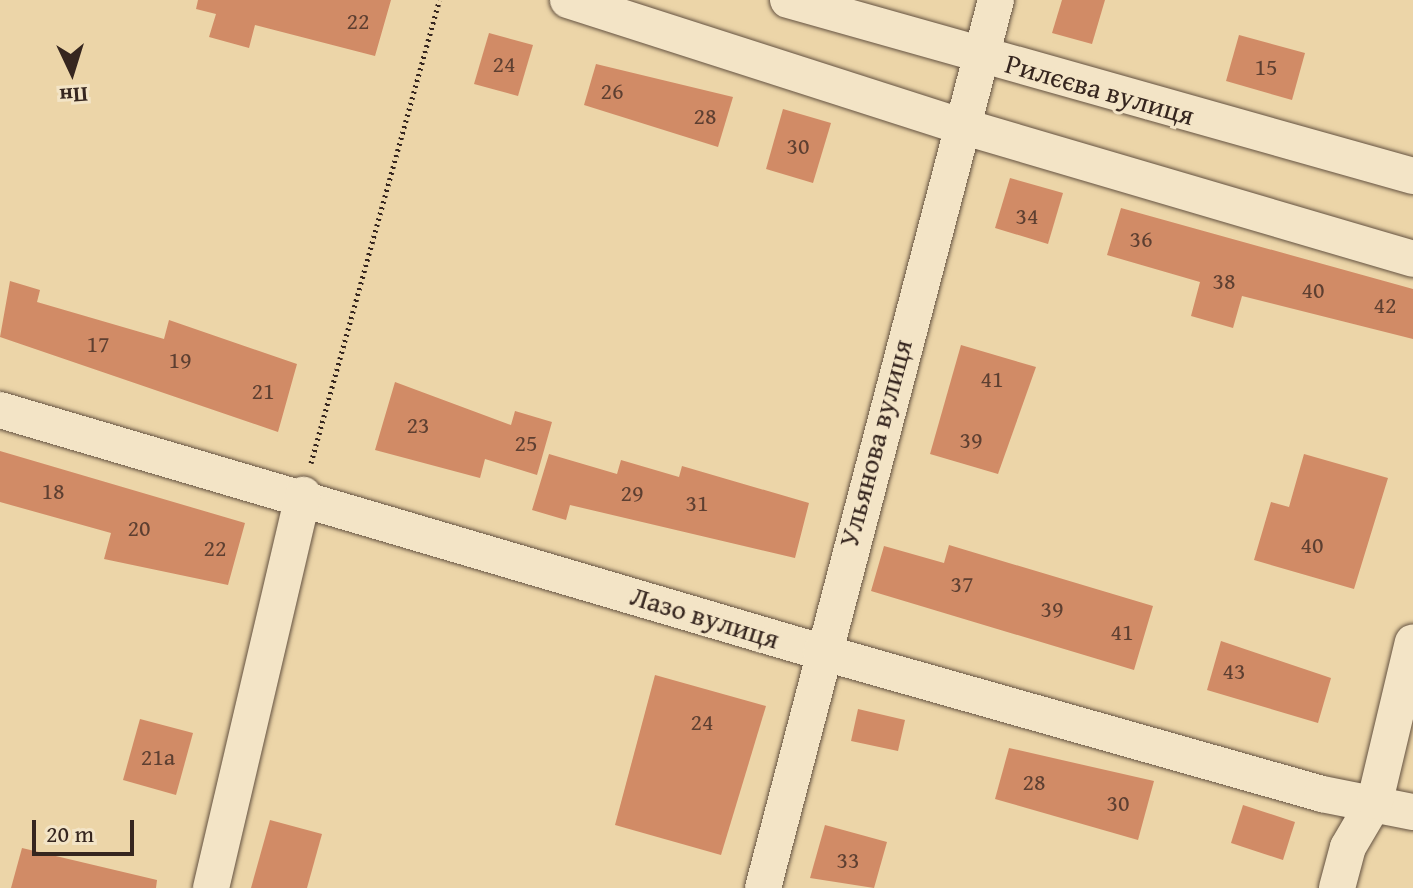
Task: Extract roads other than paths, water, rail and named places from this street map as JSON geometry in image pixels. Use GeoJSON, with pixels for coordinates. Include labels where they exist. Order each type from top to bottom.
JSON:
{"type":"FeatureCollection","features":[{"type":"Feature","properties":{"kind":"street"},"geometry":{"type":"LineString","coordinates":[[568,0],[958,125],[1413,259]]}},
{"type":"Feature","properties":{"kind":"street","name":"Рилєєва вулиця"},"geometry":{"type":"LineString","coordinates":[[788,0],[1413,176]]}},
{"type":"Feature","properties":{"kind":"street","name":"Ульянова вулиця"},"geometry":{"type":"LineString","coordinates":[[763,888],[958,125],[996,0]]}},
{"type":"Feature","properties":{"kind":"street","name":"Лазо вулиця"},"geometry":{"type":"LineString","coordinates":[[0,410],[303,495],[821,652],[1322,794],[1375,801],[1413,812]]}},
{"type":"Feature","properties":{"kind":"street"},"geometry":{"type":"LineString","coordinates":[[211,888],[303,495]]}},
{"type":"Feature","properties":{"kind":"street"},"geometry":{"type":"LineString","coordinates":[[1337,888],[1348,847],[1375,801],[1413,642]]}}]}
